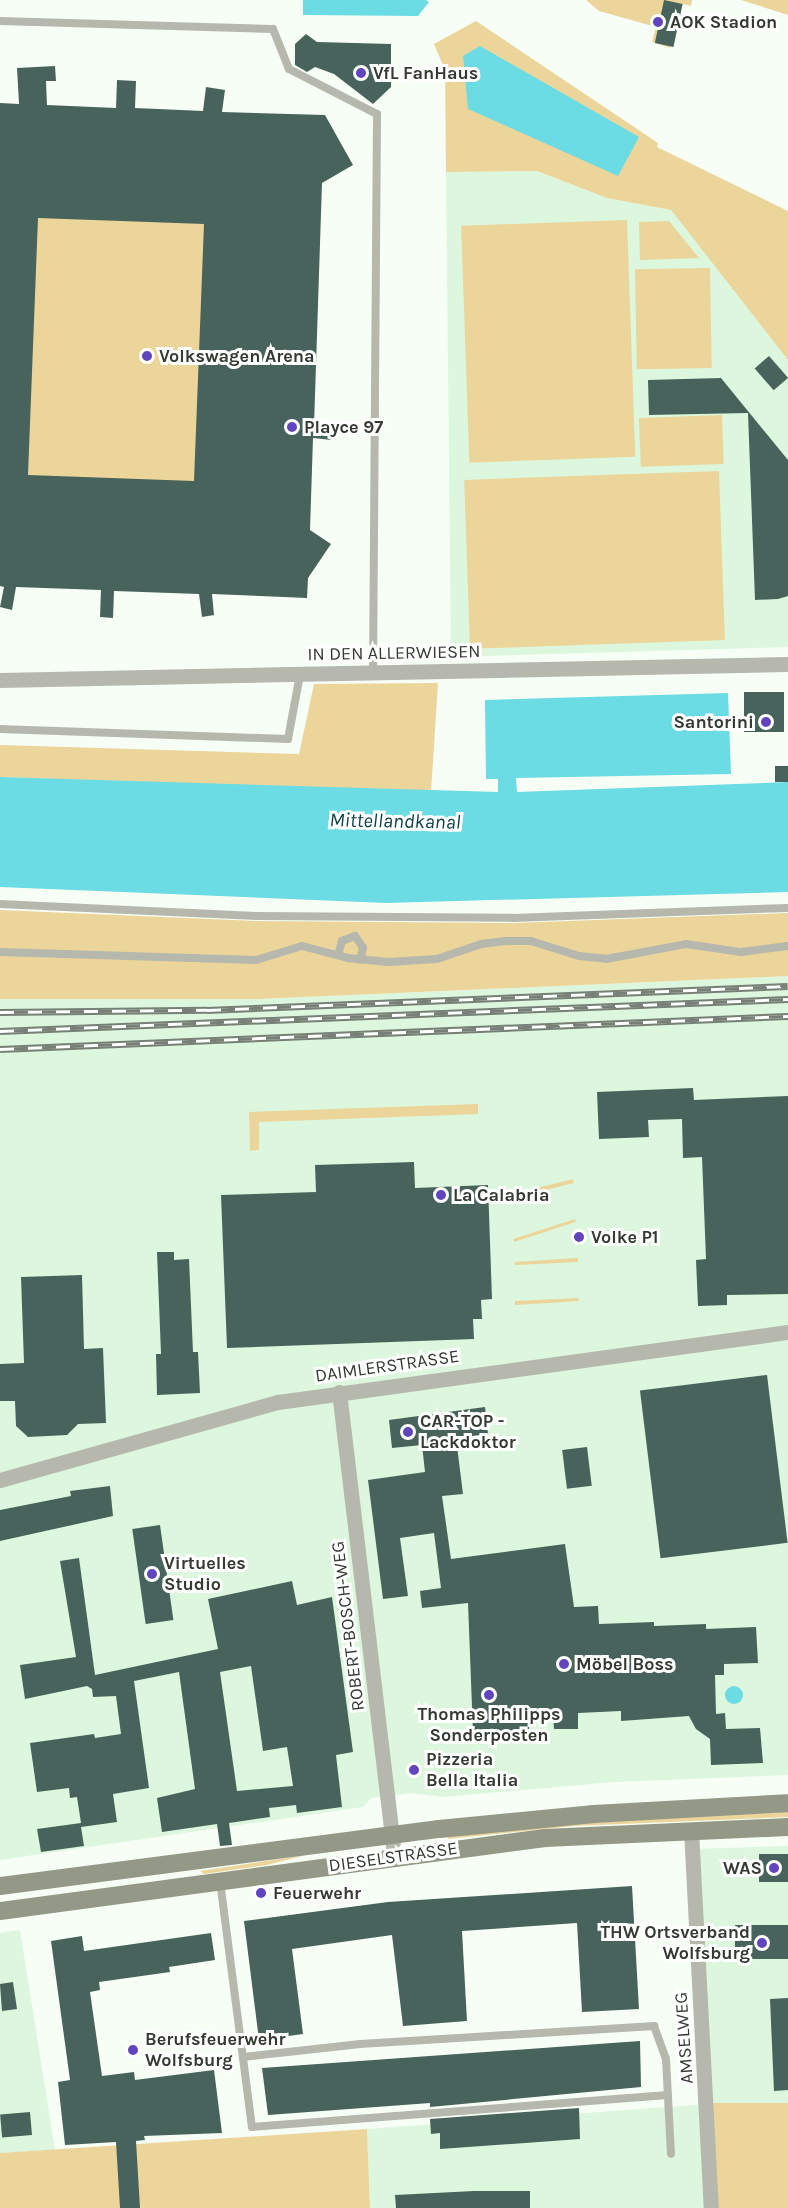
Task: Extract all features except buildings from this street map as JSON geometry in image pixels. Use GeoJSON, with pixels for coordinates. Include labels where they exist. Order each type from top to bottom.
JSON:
{"type":"FeatureCollection","features":[{"type":"Feature","properties":{"kind":"main road","name":"DIESELSTRASSE"},"geometry":{"type":"LineString","coordinates":[[0,1886],[392,1834],[564,1817],[788,1803]]}},
{"type":"Feature","properties":{"kind":"main road","name":"DIESELSTRASSE"},"geometry":{"type":"LineString","coordinates":[[0,1911],[394,1856],[579,1835],[788,1827]]}},
{"type":"Feature","properties":{"kind":"street","name":"IN DEN ALLERWIESEN"},"geometry":{"type":"LineString","coordinates":[[0,680],[788,664]]}},
{"type":"Feature","properties":{"kind":"street","name":"DAIMLERSTRASSE"},"geometry":{"type":"LineString","coordinates":[[0,1480],[246,1410],[339,1392],[788,1332]]}},
{"type":"Feature","properties":{"kind":"street","name":"ROBERT-BOSCH-WEG"},"geometry":{"type":"LineString","coordinates":[[339,1392],[394,1856]]}},
{"type":"Feature","properties":{"kind":"street","name":"AMSELWEG"},"geometry":{"type":"LineString","coordinates":[[690,1830],[711,2208]]}},
{"type":"Feature","properties":{"kind":"lane"},"geometry":{"type":"LineString","coordinates":[[0,21],[273,29],[290,69],[377,114],[374,674]]}},
{"type":"Feature","properties":{"kind":"lane"},"geometry":{"type":"LineString","coordinates":[[0,729],[288,739],[300,675]]}},
{"type":"Feature","properties":{"kind":"lane"},"geometry":{"type":"LineString","coordinates":[[0,904],[257,916],[502,918],[788,908]]}},
{"type":"Feature","properties":{"kind":"lane"},"geometry":{"type":"LineString","coordinates":[[338,955],[342,941],[355,936],[363,948],[360,960]]}},
{"type":"Feature","properties":{"kind":"lane"},"geometry":{"type":"LineString","coordinates":[[0,952],[256,960],[302,946],[360,960],[437,959],[481,944],[531,940],[579,956],[606,959],[686,944],[741,952],[788,945]]}},
{"type":"Feature","properties":{"kind":"lane"},"geometry":{"type":"LineString","coordinates":[[220,1880],[252,2127],[668,2095]]}},
{"type":"Feature","properties":{"kind":"lane"},"geometry":{"type":"LineString","coordinates":[[243,2056],[360,2044],[654,2026],[666,2059],[671,2154]]}},
{"type":"Feature","properties":{"kind":"shaded area","name":"AOK Stadion"},"geometry":{"type":"Polygon","coordinates":[[[586,0],[692,0],[691,6],[683,4],[670,48],[652,42],[656,27],[599,11],[586,0]]]}},
{"type":"Feature","properties":{"kind":"shaded area"},"geometry":{"type":"Polygon","coordinates":[[[741,0],[788,0],[788,15],[741,0]]]}},
{"type":"Feature","properties":{"kind":"shaded area"},"geometry":{"type":"Polygon","coordinates":[[[476,21],[658,143],[657,147],[788,211],[788,360],[671,210],[607,198],[537,171],[446,172],[445,70],[434,44],[476,21]]]}},
{"type":"Feature","properties":{"kind":"shaded area","name":"Volkswagen Arena"},"geometry":{"type":"Polygon","coordinates":[[[0,132],[219,132],[281,501],[20,568],[0,132]]]}},
{"type":"Feature","properties":{"kind":"shaded area"},"geometry":{"type":"Polygon","coordinates":[[[537,171],[607,198],[671,210],[788,360],[788,647],[451,657],[446,172],[537,171]]]}},
{"type":"Feature","properties":{"kind":"shaded area"},"geometry":{"type":"Polygon","coordinates":[[[627,220],[635,457],[469,463],[461,226],[627,220]]]}},
{"type":"Feature","properties":{"kind":"shaded area"},"geometry":{"type":"Polygon","coordinates":[[[669,221],[699,258],[640,260],[639,222],[669,221]]]}},
{"type":"Feature","properties":{"kind":"shaded area"},"geometry":{"type":"Polygon","coordinates":[[[710,268],[712,368],[637,369],[635,269],[710,268]]]}},
{"type":"Feature","properties":{"kind":"shaded area"},"geometry":{"type":"Polygon","coordinates":[[[722,415],[724,464],[641,467],[639,418],[722,415]]]}},
{"type":"Feature","properties":{"kind":"shaded area"},"geometry":{"type":"Polygon","coordinates":[[[719,471],[725,640],[470,649],[464,480],[719,471]]]}},
{"type":"Feature","properties":{"kind":"shaded area"},"geometry":{"type":"Polygon","coordinates":[[[438,683],[431,792],[0,777],[0,745],[299,754],[314,684],[438,683]]]}},
{"type":"Feature","properties":{"kind":"shaded area"},"geometry":{"type":"Polygon","coordinates":[[[0,910],[257,921],[513,923],[788,913],[788,976],[258,999],[0,999],[0,910]]]}},
{"type":"Feature","properties":{"kind":"shaded area"},"geometry":{"type":"Polygon","coordinates":[[[788,976],[788,1775],[614,1782],[443,1797],[411,1793],[371,1798],[363,1807],[0,1860],[0,999],[258,999],[788,976]]]}},
{"type":"Feature","properties":{"kind":"shaded area"},"geometry":{"type":"Polygon","coordinates":[[[478,1104],[478,1114],[259,1122],[259,1150],[250,1151],[249,1112],[478,1104]]]}},
{"type":"Feature","properties":{"kind":"shaded area"},"geometry":{"type":"Polygon","coordinates":[[[573,1179],[574,1183],[512,1198],[511,1194],[573,1179]]]}},
{"type":"Feature","properties":{"kind":"shaded area"},"geometry":{"type":"Polygon","coordinates":[[[575,1219],[576,1222],[514,1242],[513,1239],[575,1219]]]}},
{"type":"Feature","properties":{"kind":"shaded area"},"geometry":{"type":"Polygon","coordinates":[[[578,1258],[578,1262],[515,1265],[515,1262],[578,1258]]]}},
{"type":"Feature","properties":{"kind":"shaded area"},"geometry":{"type":"Polygon","coordinates":[[[578,1298],[579,1301],[515,1305],[515,1301],[578,1298]]]}},
{"type":"Feature","properties":{"kind":"shaded area"},"geometry":{"type":"Polygon","coordinates":[[[788,1809],[788,1817],[574,1826],[448,1839],[447,1833],[788,1809]]]}},
{"type":"Feature","properties":{"kind":"shaded area"},"geometry":{"type":"Polygon","coordinates":[[[788,1846],[788,2103],[707,2104],[692,1849],[788,1846]]]}},
{"type":"Feature","properties":{"kind":"shaded area"},"geometry":{"type":"Polygon","coordinates":[[[306,1855],[267,1865],[204,1874],[200,1871],[306,1855]]]}},
{"type":"Feature","properties":{"kind":"shaded area"},"geometry":{"type":"Polygon","coordinates":[[[20,1930],[55,2150],[0,2153],[0,1933],[20,1930]]]}},
{"type":"Feature","properties":{"kind":"shaded area"},"geometry":{"type":"Polygon","coordinates":[[[707,2103],[788,2103],[788,2208],[707,2208],[707,2103]]]}},
{"type":"Feature","properties":{"kind":"shaded area"},"geometry":{"type":"Polygon","coordinates":[[[707,2104],[711,2208],[370,2208],[367,2129],[707,2104]]]}},
{"type":"Feature","properties":{"kind":"shaded area"},"geometry":{"type":"Polygon","coordinates":[[[367,2129],[370,2208],[0,2208],[0,2153],[367,2129]]]}},
{"type":"Feature","properties":{"kind":"water"},"geometry":{"type":"Polygon","coordinates":[[[303,0],[426,0],[429,2],[418,16],[303,15],[303,0]]]}},
{"type":"Feature","properties":{"kind":"water"},"geometry":{"type":"Polygon","coordinates":[[[480,46],[639,137],[618,176],[468,109],[463,56],[480,46]]]}},
{"type":"Feature","properties":{"kind":"water","name":"Mittellandkanal"},"geometry":{"type":"Polygon","coordinates":[[[728,693],[731,774],[516,778],[517,792],[788,782],[788,892],[386,903],[0,887],[0,777],[498,792],[498,779],[486,779],[485,700],[728,693]]]}},
{"type":"Feature","properties":{"kind":"water"},"geometry":{"type":"Polygon","coordinates":[[[730,1686],[738,1686],[743,1691],[741,1702],[730,1704],[725,1699],[725,1691],[730,1686]]]}},
{"type":"Feature","properties":{"kind":"railway"},"geometry":{"type":"LineString","coordinates":[[0,1012],[207,1010],[788,986]]}},
{"type":"Feature","properties":{"kind":"railway"},"geometry":{"type":"LineString","coordinates":[[0,1031],[788,999]]}},
{"type":"Feature","properties":{"kind":"railway"},"geometry":{"type":"LineString","coordinates":[[0,1049],[788,1016]]}},
{"type":"Feature","properties":{"kind":"place","name":"AOK Stadion"},"geometry":{"type":"Point","coordinates":[658,22]}},
{"type":"Feature","properties":{"kind":"place","name":"VfL FanHaus"},"geometry":{"type":"Point","coordinates":[361,73]}},
{"type":"Feature","properties":{"kind":"place","name":"Volkswagen Arena"},"geometry":{"type":"Point","coordinates":[147,356]}},
{"type":"Feature","properties":{"kind":"place","name":"Playce 97"},"geometry":{"type":"Point","coordinates":[292,427]}},
{"type":"Feature","properties":{"kind":"place","name":"Santorini"},"geometry":{"type":"Point","coordinates":[766,722]}},
{"type":"Feature","properties":{"kind":"place","name":"La Calabria"},"geometry":{"type":"Point","coordinates":[441,1195]}},
{"type":"Feature","properties":{"kind":"place","name":"Volke P1"},"geometry":{"type":"Point","coordinates":[579,1237]}},
{"type":"Feature","properties":{"kind":"place","name":"CAR-TOP - Lackdoktor"},"geometry":{"type":"Point","coordinates":[408,1432]}},
{"type":"Feature","properties":{"kind":"place","name":"Virtuelles Studio"},"geometry":{"type":"Point","coordinates":[152,1574]}},
{"type":"Feature","properties":{"kind":"place","name":"Möbel Boss"},"geometry":{"type":"Point","coordinates":[564,1664]}},
{"type":"Feature","properties":{"kind":"place","name":"Thomas Philipps Sonderposten"},"geometry":{"type":"Point","coordinates":[489,1695]}},
{"type":"Feature","properties":{"kind":"place","name":"Pizzeria Bella Italia"},"geometry":{"type":"Point","coordinates":[414,1770]}},
{"type":"Feature","properties":{"kind":"place","name":"WAS"},"geometry":{"type":"Point","coordinates":[774,1868]}},
{"type":"Feature","properties":{"kind":"place","name":"Feuerwehr"},"geometry":{"type":"Point","coordinates":[261,1893]}},
{"type":"Feature","properties":{"kind":"place","name":"THW Ortsverband Wolfsburg"},"geometry":{"type":"Point","coordinates":[762,1943]}},
{"type":"Feature","properties":{"kind":"place","name":"Berufsfeuerwehr Wolfsburg"},"geometry":{"type":"Point","coordinates":[133,2050]}}]}
